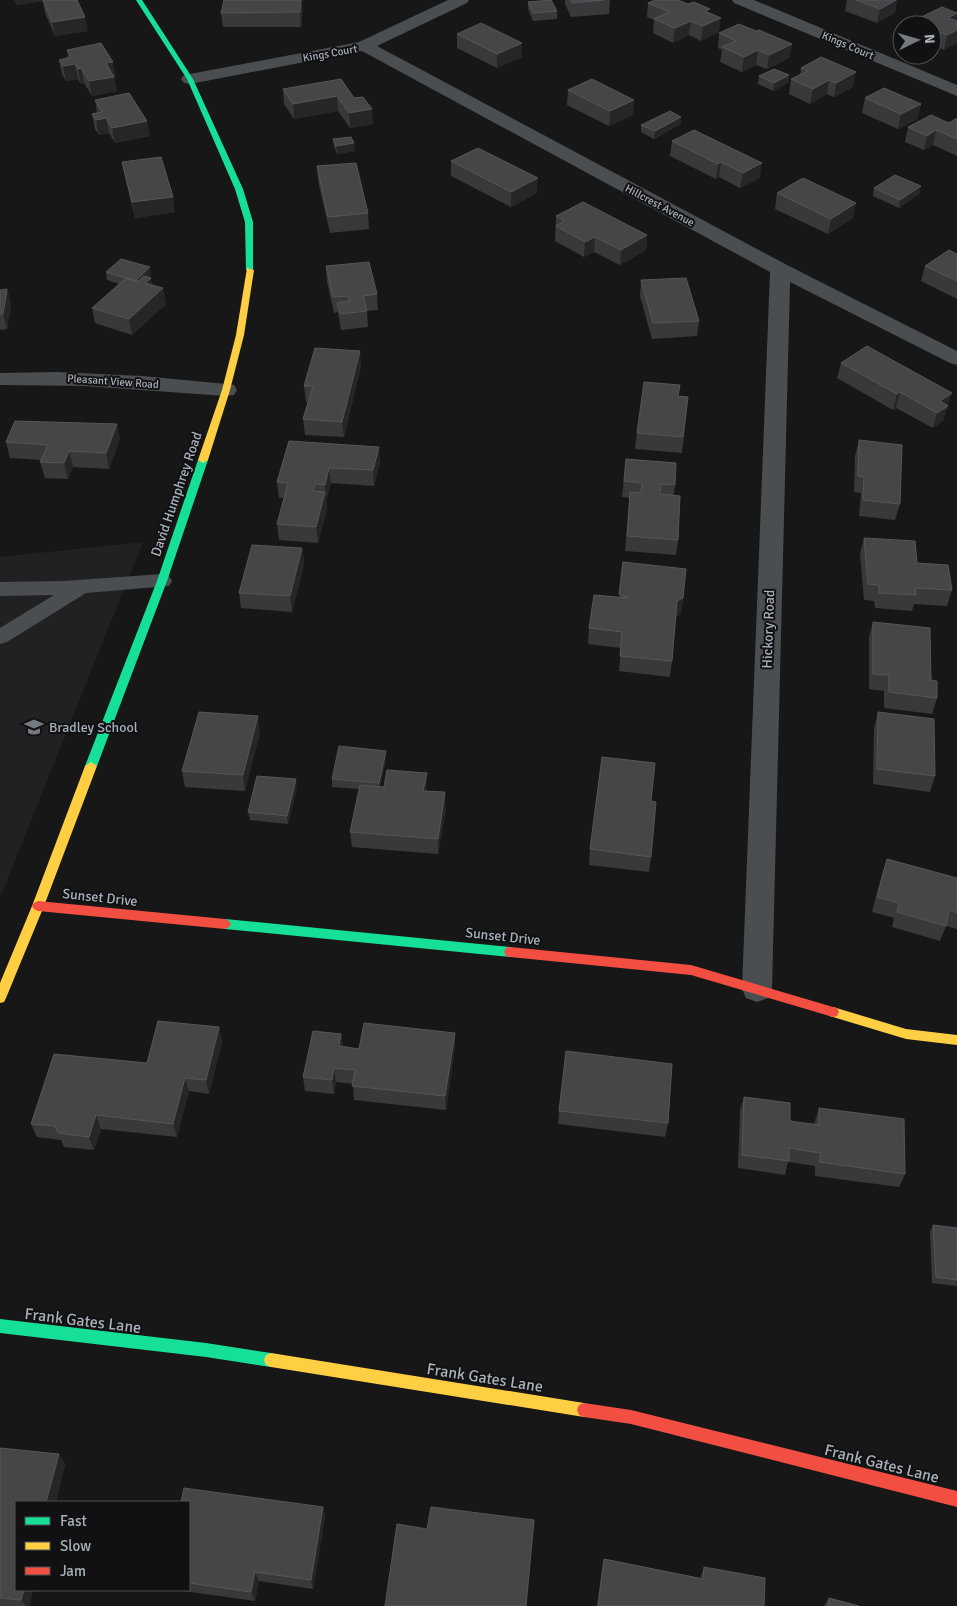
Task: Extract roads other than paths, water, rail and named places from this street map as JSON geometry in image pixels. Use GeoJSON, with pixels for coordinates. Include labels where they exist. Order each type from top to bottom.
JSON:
{"type":"FeatureCollection","features":[{"type":"Feature","properties":{"kind":"street","name":"David Humphrey Road"},"geometry":{"type":"LineString","coordinates":[[0,998],[38,906],[162,581],[226,390],[240,335],[250,275],[249,222],[240,189],[190,78],[139,0]]}},
{"type":"Feature","properties":{"kind":"street","name":"Kings Court"},"geometry":{"type":"LineString","coordinates":[[190,78],[364,46],[461,0]]}},
{"type":"Feature","properties":{"kind":"street","name":"Kings Court"},"geometry":{"type":"LineString","coordinates":[[740,0],[957,91]]}},
{"type":"Feature","properties":{"kind":"street","name":"Hillcrest Avenue"},"geometry":{"type":"LineString","coordinates":[[364,46],[780,269],[957,359]]}},
{"type":"Feature","properties":{"kind":"street","name":"Hickory Road"},"geometry":{"type":"LineString","coordinates":[[757,989],[780,269]]}},
{"type":"Feature","properties":{"kind":"street","name":"Pleasant View Road"},"geometry":{"type":"LineString","coordinates":[[0,379],[59,377],[226,390]]}},
{"type":"Feature","properties":{"kind":"street","name":"Sunset Drive"},"geometry":{"type":"LineString","coordinates":[[38,906],[691,970],[906,1034],[957,1040]]}},
{"type":"Feature","properties":{"kind":"street","name":"Frank Gates Lane"},"geometry":{"type":"LineString","coordinates":[[0,1326],[206,1350],[631,1417],[957,1499]]}},
{"type":"Feature","properties":{"kind":"lane"},"geometry":{"type":"LineString","coordinates":[[0,589],[82,587],[162,581]]}},
{"type":"Feature","properties":{"kind":"lane"},"geometry":{"type":"LineString","coordinates":[[0,637],[82,587]]}},
{"type":"Feature","properties":{"kind":"place","name":"Bradley School"},"geometry":{"type":"Point","coordinates":[34,727]}}]}
